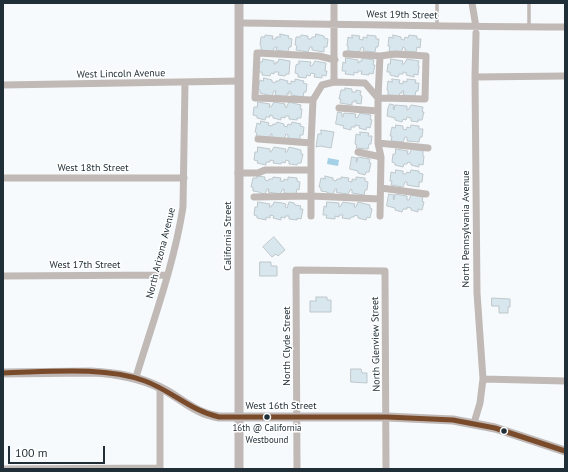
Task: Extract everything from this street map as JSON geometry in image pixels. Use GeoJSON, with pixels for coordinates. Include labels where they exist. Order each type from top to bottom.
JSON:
{"type":"FeatureCollection","features":[{"type":"Feature","properties":{"kind":"street","name":"California Street"},"geometry":{"type":"LineString","coordinates":[[239,3],[239,469]]}},
{"type":"Feature","properties":{"kind":"street"},"geometry":{"type":"LineString","coordinates":[[334,3],[334,82]]}},
{"type":"Feature","properties":{"kind":"street","name":"North Pennsylvania Avenue"},"geometry":{"type":"LineString","coordinates":[[472,3],[476,30],[477,293],[483,379],[480,403],[474,424]]}},
{"type":"Feature","properties":{"kind":"street","name":"West 19th Street"},"geometry":{"type":"LineString","coordinates":[[239,23],[437,26],[476,30],[529,27],[565,27]]}},
{"type":"Feature","properties":{"kind":"street"},"geometry":{"type":"LineString","coordinates":[[313,100],[254,98],[257,52],[319,56],[335,60]]}},
{"type":"Feature","properties":{"kind":"street"},"geometry":{"type":"LineString","coordinates":[[311,216],[311,143],[313,100],[322,85],[334,82],[365,83],[378,98],[426,99],[426,56],[395,54],[380,56],[346,54]]}},
{"type":"Feature","properties":{"kind":"street"},"geometry":{"type":"LineString","coordinates":[[380,56],[378,98],[378,143],[381,157],[380,216]]}},
{"type":"Feature","properties":{"kind":"street"},"geometry":{"type":"LineString","coordinates":[[475,77],[565,76]]}},
{"type":"Feature","properties":{"kind":"street","name":"West Lincoln Avenue"},"geometry":{"type":"LineString","coordinates":[[3,85],[239,82]]}},
{"type":"Feature","properties":{"kind":"street","name":"North Arizona Avenue"},"geometry":{"type":"LineString","coordinates":[[136,377],[167,275],[180,226],[183,207],[185,83]]}},
{"type":"Feature","properties":{"kind":"street"},"geometry":{"type":"LineString","coordinates":[[339,108],[378,111]]}},
{"type":"Feature","properties":{"kind":"street"},"geometry":{"type":"LineString","coordinates":[[258,139],[311,143]]}},
{"type":"Feature","properties":{"kind":"street"},"geometry":{"type":"LineString","coordinates":[[378,143],[428,148]]}},
{"type":"Feature","properties":{"kind":"street"},"geometry":{"type":"LineString","coordinates":[[358,152],[381,157]]}},
{"type":"Feature","properties":{"kind":"street"},"geometry":{"type":"LineString","coordinates":[[238,173],[258,173],[265,170],[311,170]]}},
{"type":"Feature","properties":{"kind":"street","name":"West 18th Street"},"geometry":{"type":"LineString","coordinates":[[3,178],[184,178]]}},
{"type":"Feature","properties":{"kind":"street"},"geometry":{"type":"LineString","coordinates":[[381,188],[426,194]]}},
{"type":"Feature","properties":{"kind":"street"},"geometry":{"type":"LineString","coordinates":[[254,197],[311,196],[380,199]]}},
{"type":"Feature","properties":{"kind":"street","name":"North Glenview Street"},"geometry":{"type":"LineString","coordinates":[[296,270],[385,271],[387,417],[386,469]]}},
{"type":"Feature","properties":{"kind":"street","name":"North Clyde Street"},"geometry":{"type":"LineString","coordinates":[[296,270],[297,469]]}},
{"type":"Feature","properties":{"kind":"street","name":"West 17th Street"},"geometry":{"type":"LineString","coordinates":[[3,276],[167,275]]}},
{"type":"Feature","properties":{"kind":"street","name":"West 16th Street"},"geometry":{"type":"LineString","coordinates":[[3,373],[105,372],[136,377],[160,388],[205,414],[219,417],[387,417],[453,420],[495,428],[565,451]]}},
{"type":"Feature","properties":{"kind":"street"},"geometry":{"type":"LineString","coordinates":[[483,379],[565,381]]}},
{"type":"Feature","properties":{"kind":"street"},"geometry":{"type":"LineString","coordinates":[[3,469],[160,469],[160,388]]}},
{"type":"Feature","properties":{"kind":"lane"},"geometry":{"type":"LineString","coordinates":[[437,3],[437,26]]}},
{"type":"Feature","properties":{"kind":"lane"},"geometry":{"type":"LineString","coordinates":[[529,3],[529,27]]}},
{"type":"Feature","properties":{"kind":"water"},"geometry":{"type":"Polygon","coordinates":[[[328,158],[339,160],[338,166],[327,164],[328,158]]]}},
{"type":"Feature","properties":{"kind":"building"},"geometry":{"type":"Polygon","coordinates":[[[280,34],[289,36],[288,38],[292,39],[291,47],[289,47],[288,52],[276,50],[277,47],[275,47],[272,52],[261,50],[261,37],[265,37],[265,35],[273,36],[272,39],[276,39],[276,37],[280,37],[280,34]]]}},
{"type":"Feature","properties":{"kind":"building"},"geometry":{"type":"Polygon","coordinates":[[[316,34],[324,36],[324,38],[328,39],[327,47],[324,47],[324,52],[312,50],[312,47],[310,47],[308,52],[296,50],[296,37],[300,37],[301,35],[308,36],[308,39],[311,39],[312,37],[315,37],[316,34]]]}},
{"type":"Feature","properties":{"kind":"building"},"geometry":{"type":"Polygon","coordinates":[[[352,35],[360,36],[359,39],[363,40],[363,37],[367,38],[367,35],[376,36],[376,39],[379,39],[378,47],[376,47],[375,52],[363,51],[364,48],[362,47],[359,52],[348,51],[348,37],[352,38],[352,35]]]}},
{"type":"Feature","properties":{"kind":"building"},"geometry":{"type":"Polygon","coordinates":[[[393,35],[401,37],[401,39],[404,40],[405,37],[408,38],[409,35],[417,36],[417,39],[421,39],[420,48],[417,47],[416,52],[405,51],[405,48],[403,47],[401,53],[389,51],[389,37],[393,38],[393,35]]]}},
{"type":"Feature","properties":{"kind":"building"},"geometry":{"type":"Polygon","coordinates":[[[346,58],[358,60],[358,63],[362,61],[362,58],[374,60],[373,65],[375,65],[373,74],[361,74],[362,71],[358,71],[358,73],[354,72],[354,75],[345,74],[346,71],[342,71],[343,62],[345,63],[346,58]]]}},
{"type":"Feature","properties":{"kind":"building"},"geometry":{"type":"Polygon","coordinates":[[[263,59],[274,61],[274,64],[278,62],[279,59],[290,61],[289,74],[286,74],[285,76],[278,75],[279,72],[274,72],[274,74],[271,73],[270,76],[262,75],[262,72],[258,72],[259,64],[263,59]]]}},
{"type":"Feature","properties":{"kind":"building"},"geometry":{"type":"Polygon","coordinates":[[[391,59],[403,61],[402,64],[404,64],[407,59],[419,61],[418,75],[414,74],[414,77],[406,75],[407,73],[403,72],[403,74],[399,74],[398,77],[390,75],[390,72],[387,72],[388,64],[390,64],[391,59]]]}},
{"type":"Feature","properties":{"kind":"building"},"geometry":{"type":"Polygon","coordinates":[[[299,61],[311,62],[310,66],[312,66],[315,61],[326,63],[326,76],[322,75],[322,78],[314,77],[315,74],[311,73],[310,76],[307,75],[306,78],[298,77],[298,74],[295,73],[296,65],[299,64],[299,61]]]}},
{"type":"Feature","properties":{"kind":"building"},"geometry":{"type":"Polygon","coordinates":[[[264,78],[272,80],[272,82],[275,83],[280,79],[288,81],[287,83],[291,84],[291,81],[295,82],[295,79],[304,81],[303,83],[307,84],[306,92],[304,92],[303,97],[291,95],[291,92],[289,91],[289,94],[287,93],[287,97],[275,95],[276,91],[274,91],[272,96],[260,93],[260,90],[258,89],[260,80],[263,81],[264,78]]]}},
{"type":"Feature","properties":{"kind":"building"},"geometry":{"type":"Polygon","coordinates":[[[392,79],[400,80],[399,83],[403,84],[403,81],[407,82],[407,79],[416,80],[415,83],[419,83],[418,91],[416,91],[415,96],[403,95],[404,91],[400,93],[399,96],[388,95],[388,81],[392,82],[392,79]]]}},
{"type":"Feature","properties":{"kind":"building"},"geometry":{"type":"Polygon","coordinates":[[[345,88],[352,89],[352,92],[356,92],[356,90],[361,91],[361,104],[356,103],[356,100],[352,102],[352,105],[340,103],[341,99],[339,99],[341,90],[345,90],[345,88]]]}},
{"type":"Feature","properties":{"kind":"building"},"geometry":{"type":"Polygon","coordinates":[[[258,102],[270,104],[269,107],[271,107],[274,102],[285,104],[286,108],[289,102],[301,105],[301,118],[297,118],[297,120],[289,119],[289,116],[285,116],[285,118],[281,117],[281,120],[273,118],[273,116],[270,115],[270,117],[266,117],[265,120],[257,118],[257,116],[253,115],[254,107],[257,107],[258,102]]]}},
{"type":"Feature","properties":{"kind":"building"},"geometry":{"type":"Polygon","coordinates":[[[390,104],[394,105],[394,110],[395,105],[407,106],[407,110],[411,105],[423,107],[422,112],[424,112],[422,120],[418,120],[418,122],[411,121],[411,118],[407,117],[406,120],[403,119],[402,122],[387,116],[390,104]]]}},
{"type":"Feature","properties":{"kind":"building"},"geometry":{"type":"Polygon","coordinates":[[[338,112],[342,113],[342,117],[344,113],[356,114],[355,117],[357,118],[360,113],[371,115],[370,119],[372,120],[370,128],[367,127],[366,130],[355,125],[355,127],[351,127],[351,130],[343,128],[344,126],[336,124],[338,112]]]}},
{"type":"Feature","properties":{"kind":"building"},"geometry":{"type":"Polygon","coordinates":[[[261,121],[269,123],[268,125],[272,126],[277,122],[284,124],[284,126],[287,127],[288,124],[291,125],[292,122],[301,124],[300,126],[304,127],[303,135],[300,135],[300,140],[288,138],[288,135],[286,134],[284,140],[272,138],[272,134],[268,139],[256,136],[257,133],[255,132],[257,123],[260,124],[261,121]]]}},
{"type":"Feature","properties":{"kind":"building"},"geometry":{"type":"Polygon","coordinates":[[[396,125],[403,126],[403,129],[406,130],[407,127],[410,128],[411,125],[419,126],[419,129],[423,129],[422,137],[420,137],[419,142],[407,141],[407,137],[405,137],[403,142],[391,141],[392,136],[390,136],[392,127],[395,128],[396,125]]]}},
{"type":"Feature","properties":{"kind":"building"},"geometry":{"type":"Polygon","coordinates":[[[321,130],[334,132],[331,148],[320,146],[316,147],[318,134],[321,134],[321,130]]]}},
{"type":"Feature","properties":{"kind":"building"},"geometry":{"type":"Polygon","coordinates":[[[360,132],[369,133],[368,136],[372,136],[371,144],[369,144],[368,149],[356,148],[356,134],[360,135],[360,132]]]}},
{"type":"Feature","properties":{"kind":"building"},"geometry":{"type":"Polygon","coordinates":[[[258,147],[270,149],[270,152],[274,147],[286,149],[285,152],[287,152],[289,147],[301,150],[301,154],[303,154],[301,163],[298,163],[297,165],[289,164],[289,161],[286,160],[285,163],[282,162],[281,164],[273,163],[274,161],[270,160],[270,162],[266,162],[266,165],[257,163],[258,161],[254,160],[255,152],[257,152],[258,147]]]}},
{"type":"Feature","properties":{"kind":"building"},"geometry":{"type":"Polygon","coordinates":[[[396,149],[408,151],[407,154],[409,154],[412,149],[423,151],[423,165],[419,164],[419,167],[411,165],[411,163],[408,162],[407,164],[404,164],[403,167],[395,165],[395,163],[392,162],[393,154],[395,154],[396,149]]]}},
{"type":"Feature","properties":{"kind":"building"},"geometry":{"type":"Polygon","coordinates":[[[352,157],[357,158],[356,162],[358,157],[370,159],[369,163],[371,163],[369,172],[366,172],[365,175],[350,169],[352,157]]]}},
{"type":"Feature","properties":{"kind":"building"},"geometry":{"type":"Polygon","coordinates":[[[396,170],[403,171],[403,174],[406,174],[407,172],[410,173],[411,170],[419,171],[419,173],[423,174],[422,182],[419,182],[419,187],[407,185],[407,182],[405,182],[403,187],[391,185],[391,172],[395,173],[396,170]]]}},
{"type":"Feature","properties":{"kind":"building"},"geometry":{"type":"Polygon","coordinates":[[[257,176],[265,177],[265,180],[268,181],[269,179],[273,179],[273,177],[281,178],[280,181],[284,181],[284,179],[288,180],[288,177],[297,178],[297,181],[300,182],[299,190],[297,189],[296,194],[284,193],[284,189],[280,194],[268,192],[269,189],[267,189],[265,194],[253,191],[253,187],[251,187],[253,178],[257,178],[257,176]]]}},
{"type":"Feature","properties":{"kind":"building"},"geometry":{"type":"Polygon","coordinates":[[[325,176],[333,178],[333,180],[336,181],[337,179],[341,179],[341,177],[349,178],[348,181],[352,182],[352,179],[356,180],[356,177],[365,178],[365,181],[368,182],[367,190],[365,190],[364,195],[352,193],[351,189],[348,194],[336,192],[337,189],[335,189],[333,194],[321,191],[321,188],[319,187],[321,178],[325,179],[325,176]]]}},
{"type":"Feature","properties":{"kind":"building"},"geometry":{"type":"Polygon","coordinates":[[[389,194],[394,195],[394,200],[395,194],[407,196],[407,200],[409,200],[411,195],[423,197],[422,201],[424,202],[422,210],[418,209],[418,212],[407,207],[407,209],[403,209],[402,212],[395,210],[395,208],[387,206],[389,194]]]}},
{"type":"Feature","properties":{"kind":"building"},"geometry":{"type":"Polygon","coordinates":[[[258,202],[270,204],[269,207],[273,205],[274,202],[282,203],[286,204],[285,207],[287,208],[289,202],[294,203],[295,205],[301,206],[300,209],[303,209],[301,219],[289,219],[289,216],[285,216],[285,218],[281,217],[281,220],[273,218],[274,216],[270,215],[270,218],[266,217],[266,220],[257,218],[257,216],[254,215],[255,207],[257,207],[258,202]]]}},
{"type":"Feature","properties":{"kind":"building"},"geometry":{"type":"Polygon","coordinates":[[[327,202],[339,203],[339,207],[343,202],[355,204],[354,207],[356,207],[358,202],[370,205],[370,208],[372,209],[370,218],[367,217],[366,220],[358,218],[358,216],[355,215],[350,219],[342,218],[343,215],[339,215],[339,217],[335,216],[335,219],[326,218],[327,215],[323,215],[324,206],[326,207],[327,202]]]}},
{"type":"Feature","properties":{"kind":"building"},"geometry":{"type":"Polygon","coordinates":[[[274,237],[285,250],[278,256],[276,254],[272,257],[263,247],[274,237]]]}},
{"type":"Feature","properties":{"kind":"building"},"geometry":{"type":"Polygon","coordinates":[[[260,262],[271,262],[271,266],[277,266],[277,276],[260,276],[260,262]]]}},
{"type":"Feature","properties":{"kind":"building"},"geometry":{"type":"Polygon","coordinates":[[[316,297],[327,297],[327,300],[331,300],[331,312],[310,312],[310,301],[316,301],[316,297]]]}},
{"type":"Feature","properties":{"kind":"building"},"geometry":{"type":"Polygon","coordinates":[[[492,298],[510,299],[508,313],[499,313],[499,306],[492,306],[492,298]]]}},
{"type":"Feature","properties":{"kind":"building"},"geometry":{"type":"Polygon","coordinates":[[[351,369],[361,369],[362,373],[367,373],[367,383],[351,382],[351,369]]]}},
{"type":"Feature","properties":{"kind":"transit line"},"geometry":{"type":"LineString","coordinates":[[3,373],[75,371],[111,373],[129,376],[155,385],[190,406],[219,417],[387,417],[453,420],[495,428],[565,451]]}},
{"type":"Feature","properties":{"kind":"place","name":"16th @ California Westbound"},"geometry":{"type":"Point","coordinates":[267,417]}}]}
